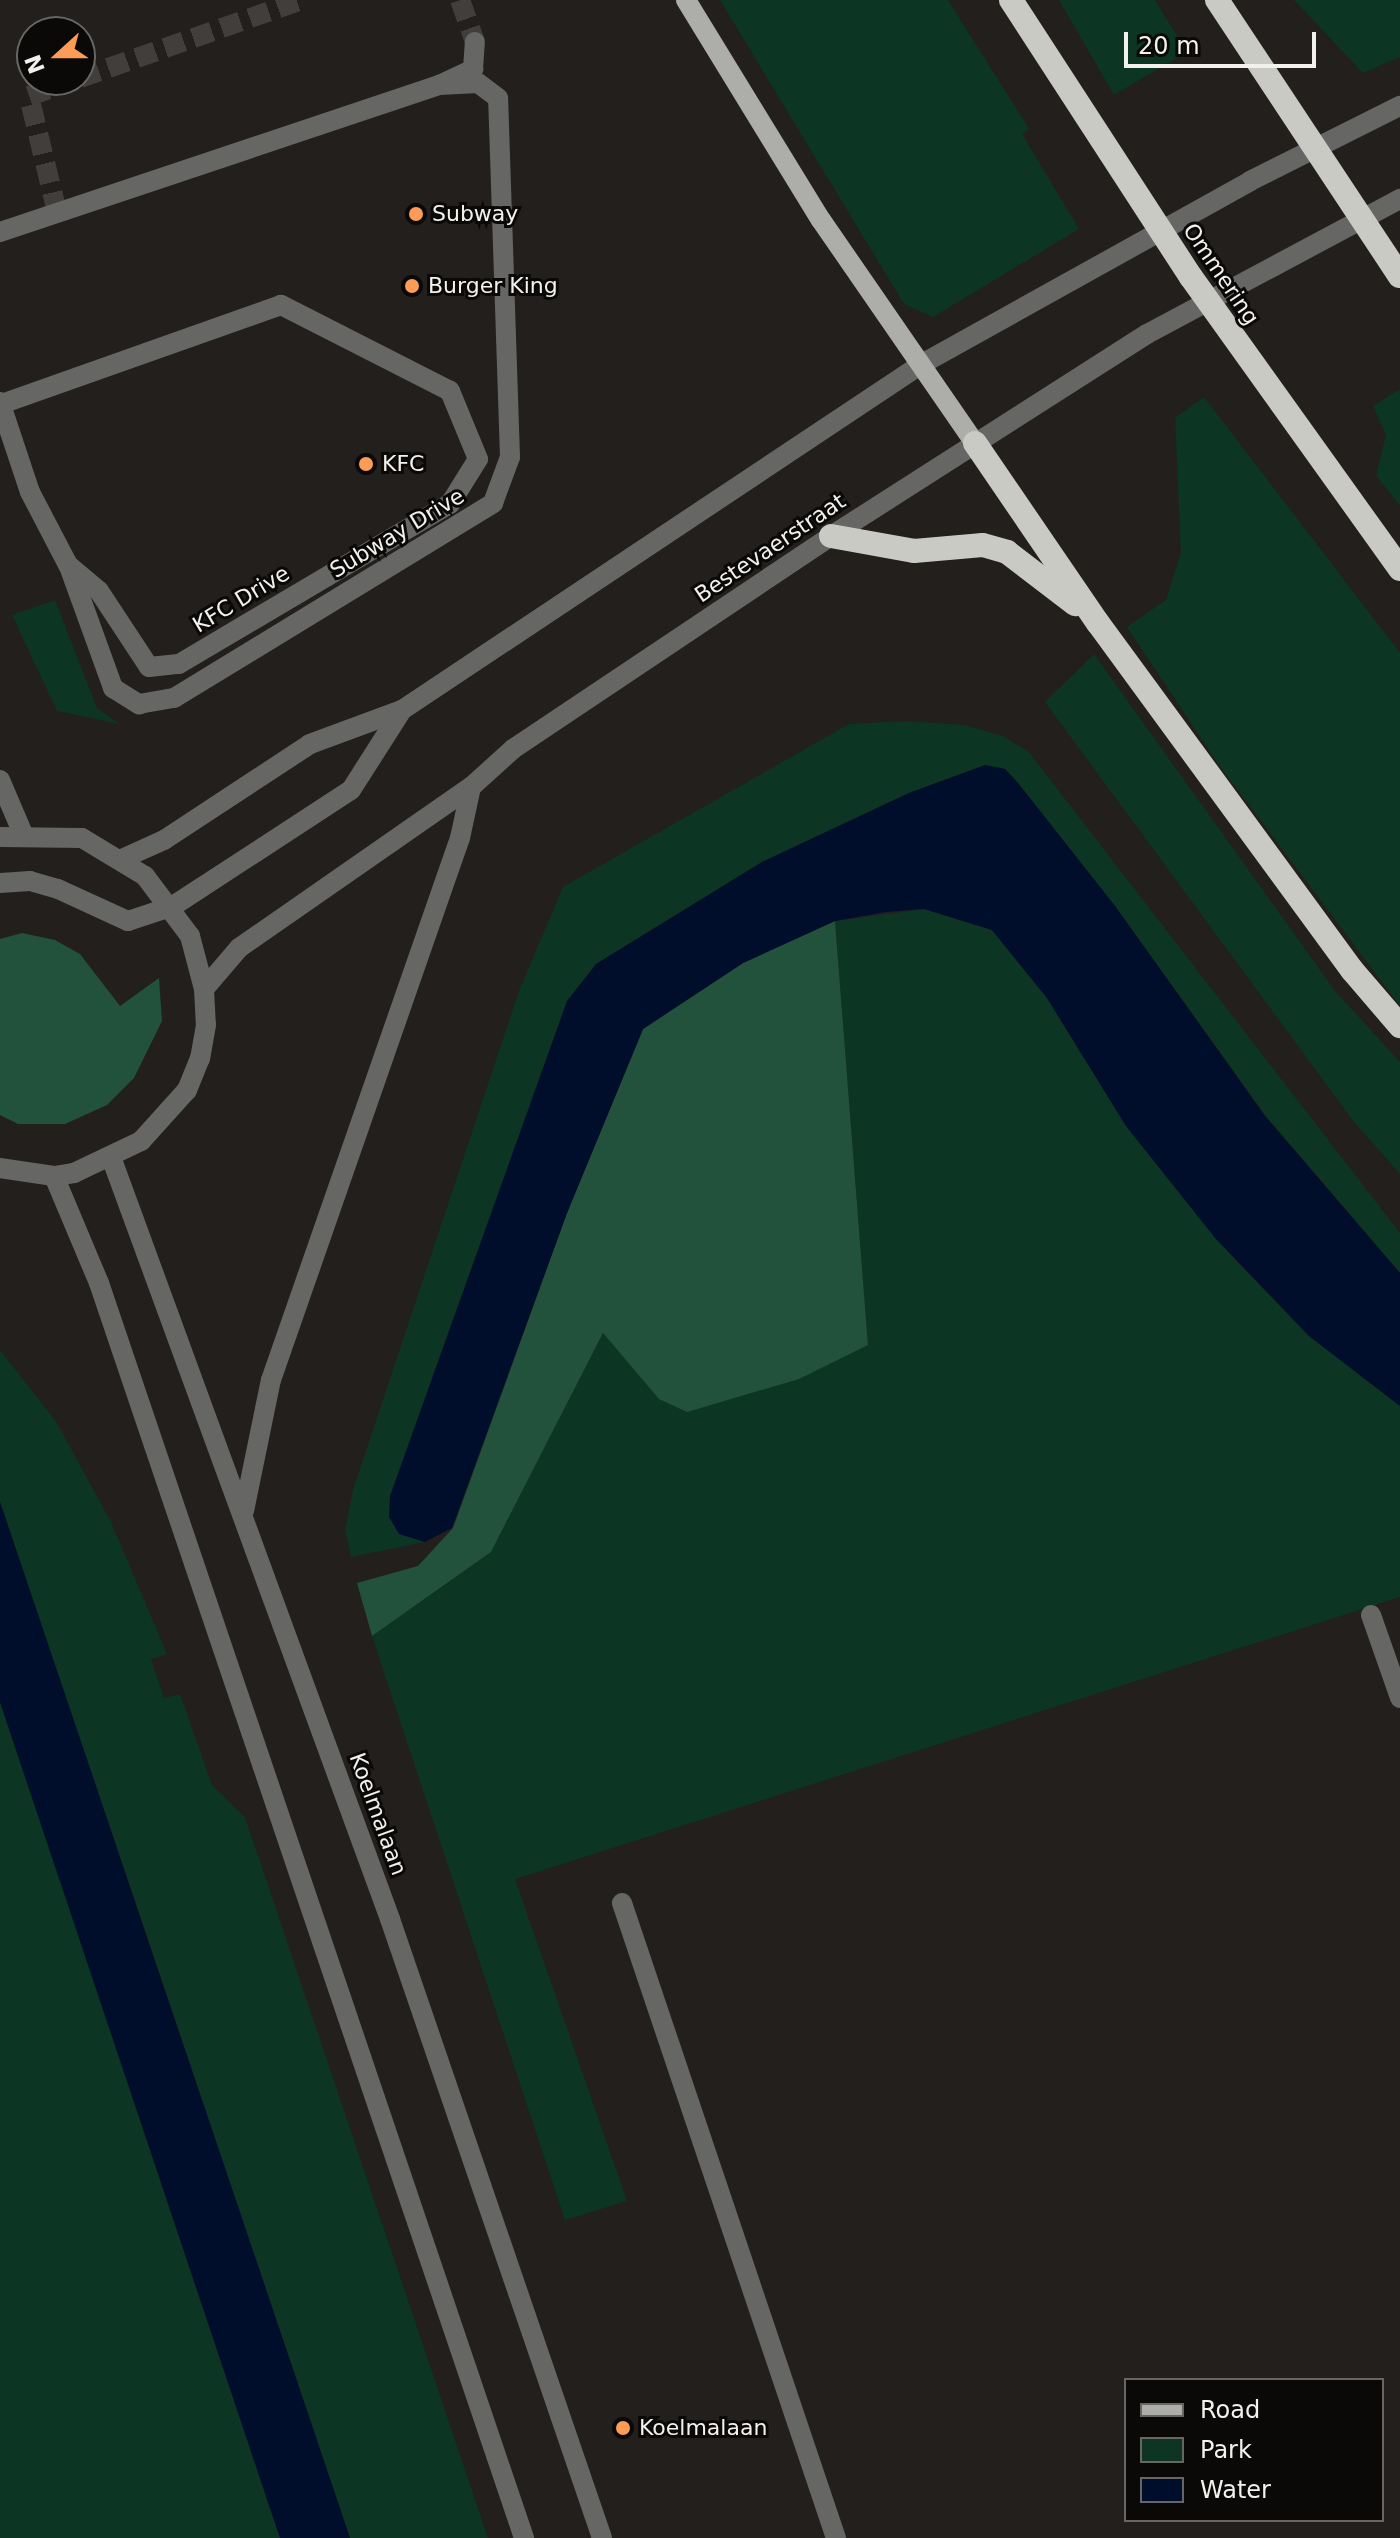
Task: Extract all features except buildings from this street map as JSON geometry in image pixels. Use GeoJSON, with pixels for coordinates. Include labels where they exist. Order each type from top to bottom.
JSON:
{"type":"FeatureCollection","features":[{"type":"Feature","properties":{"kind":"highway","name":"Ommering"},"geometry":{"type":"LineString","coordinates":[[1011,0],[1084,117],[1302,436],[1400,569]]}},
{"type":"Feature","properties":{"kind":"highway"},"geometry":{"type":"LineString","coordinates":[[1217,0],[1400,276]]}},
{"type":"Feature","properties":{"kind":"highway"},"geometry":{"type":"LineString","coordinates":[[975,443],[1098,623],[1352,970],[1400,1026]]}},
{"type":"Feature","properties":{"kind":"highway"},"geometry":{"type":"LineString","coordinates":[[831,536],[914,551],[983,545],[1007,552],[1098,623]]}},
{"type":"Feature","properties":{"kind":"main road"},"geometry":{"type":"LineString","coordinates":[[686,0],[821,220],[975,443]]}},
{"type":"Feature","properties":{"kind":"street"},"geometry":{"type":"LineString","coordinates":[[0,232],[439,85],[473,69],[475,42]]}},
{"type":"Feature","properties":{"kind":"street","name":"Subway Drive"},"geometry":{"type":"LineString","coordinates":[[68,565],[113,688],[139,704],[174,698],[493,503],[510,457],[498,98],[478,83],[439,85]]}},
{"type":"Feature","properties":{"kind":"street"},"geometry":{"type":"LineString","coordinates":[[124,858],[164,840],[310,744],[402,710],[920,365],[1250,181],[1394,108]]}},
{"type":"Feature","properties":{"kind":"street","name":"Bestevaerstraat"},"geometry":{"type":"LineString","coordinates":[[204,989],[239,948],[471,787],[513,749],[831,536],[1147,334],[1400,199]]}},
{"type":"Feature","properties":{"kind":"street","name":"KFC Drive"},"geometry":{"type":"LineString","coordinates":[[0,403],[281,305],[450,391],[478,459],[450,504],[179,664],[149,667],[99,591],[68,565]]}},
{"type":"Feature","properties":{"kind":"street"},"geometry":{"type":"LineString","coordinates":[[0,403],[30,492],[68,565]]}},
{"type":"Feature","properties":{"kind":"street"},"geometry":{"type":"LineString","coordinates":[[0,883],[30,881],[58,889],[128,921],[173,906],[351,790],[402,710]]}},
{"type":"Feature","properties":{"kind":"street"},"geometry":{"type":"LineString","coordinates":[[0,780],[23,834]]}},
{"type":"Feature","properties":{"kind":"street"},"geometry":{"type":"LineString","coordinates":[[244,1511],[275,1367],[460,838],[471,787]]}},
{"type":"Feature","properties":{"kind":"street"},"geometry":{"type":"LineString","coordinates":[[0,837],[23,834],[82,838],[124,858],[173,906],[190,936],[204,989],[200,1058],[187,1090],[150,1134],[111,1157],[54,1176],[0,1168]]}},
{"type":"Feature","properties":{"kind":"street","name":"Koelmalaan"},"geometry":{"type":"LineString","coordinates":[[111,1157],[197,1400],[244,1511],[602,2538]]}},
{"type":"Feature","properties":{"kind":"street"},"geometry":{"type":"LineString","coordinates":[[54,1176],[99,1283],[524,2538]]}},
{"type":"Feature","properties":{"kind":"street"},"geometry":{"type":"LineString","coordinates":[[1371,1615],[1400,1698]]}},
{"type":"Feature","properties":{"kind":"street"},"geometry":{"type":"LineString","coordinates":[[622,1903],[836,2538]]}},
{"type":"Feature","properties":{"kind":"green space"},"geometry":{"type":"Polygon","coordinates":[[[720,0],[948,0],[1029,129],[1022,134],[1079,229],[933,317],[904,304],[720,0]]]}},
{"type":"Feature","properties":{"kind":"green space"},"geometry":{"type":"Polygon","coordinates":[[[1059,0],[1155,0],[1187,52],[1114,95],[1059,0]]]}},
{"type":"Feature","properties":{"kind":"green space"},"geometry":{"type":"Polygon","coordinates":[[[1294,0],[1400,0],[1400,57],[1363,73],[1294,0]]]}},
{"type":"Feature","properties":{"kind":"green space"},"geometry":{"type":"Polygon","coordinates":[[[1400,389],[1400,506],[1376,475],[1386,435],[1373,406],[1400,389]]]}},
{"type":"Feature","properties":{"kind":"green space"},"geometry":{"type":"Polygon","coordinates":[[[1204,397],[1400,653],[1400,1006],[1219,765],[1127,627],[1166,600],[1181,553],[1175,418],[1204,397]]]}},
{"type":"Feature","properties":{"kind":"green space"},"geometry":{"type":"Polygon","coordinates":[[[55,600],[97,708],[120,724],[57,711],[12,615],[55,600]]]}},
{"type":"Feature","properties":{"kind":"green space"},"geometry":{"type":"Polygon","coordinates":[[[1094,654],[1335,991],[1400,1062],[1400,1174],[1354,1122],[1045,702],[1094,654]]]}},
{"type":"Feature","properties":{"kind":"green space"},"geometry":{"type":"Polygon","coordinates":[[[906,721],[965,725],[1002,736],[1028,751],[1400,1233],[1400,1273],[1266,1116],[1115,906],[1018,783],[1005,769],[985,765],[909,793],[762,862],[596,964],[399,1534],[425,1542],[351,1557],[345,1530],[353,1490],[519,991],[563,887],[849,724],[906,721]]]}},
{"type":"Feature","properties":{"kind":"green space"},"geometry":{"type":"Polygon","coordinates":[[[924,909],[992,930],[1047,998],[1126,1126],[1216,1239],[1309,1336],[1400,1406],[1400,1597],[515,1879],[627,2201],[565,2220],[372,1636],[491,1552],[603,1333],[659,1398],[868,1345],[835,921],[924,909]]]}},
{"type":"Feature","properties":{"kind":"green space"},"geometry":{"type":"Polygon","coordinates":[[[835,921],[868,1345],[799,1379],[687,1412],[659,1399],[603,1333],[491,1552],[372,1636],[357,1583],[418,1566],[453,1528],[567,1213],[643,1029],[743,963],[835,921]]]}},
{"type":"Feature","properties":{"kind":"green space"},"geometry":{"type":"Polygon","coordinates":[[[22,933],[55,940],[80,954],[120,1006],[159,978],[162,1021],[134,1078],[107,1105],[65,1124],[18,1124],[0,1115],[0,939],[22,933]]]}},
{"type":"Feature","properties":{"kind":"green space"},"geometry":{"type":"Polygon","coordinates":[[[0,1350],[57,1423],[111,1522],[167,1654],[151,1659],[164,1698],[180,1694],[212,1785],[245,1817],[488,2538],[350,2538],[0,1502],[0,1350]]]}},
{"type":"Feature","properties":{"kind":"green space"},"geometry":{"type":"Polygon","coordinates":[[[0,1702],[280,2538],[0,2538],[0,1702]]]}},
{"type":"Feature","properties":{"kind":"water"},"geometry":{"type":"Polygon","coordinates":[[[985,765],[1005,769],[1018,783],[1115,906],[1265,1116],[1400,1273],[1400,1406],[1309,1336],[1216,1239],[1126,1126],[1047,998],[992,930],[924,909],[886,912],[835,921],[743,963],[643,1029],[567,1213],[452,1528],[425,1542],[399,1534],[389,1517],[390,1496],[567,1001],[596,964],[762,862],[909,793],[985,765]]]}},
{"type":"Feature","properties":{"kind":"water"},"geometry":{"type":"Polygon","coordinates":[[[0,1502],[350,2538],[280,2538],[0,1702],[0,1502]]]}},
{"type":"Feature","properties":{"kind":"tunnel"},"geometry":{"type":"LineString","coordinates":[[96,72],[301,0]]}},
{"type":"Feature","properties":{"kind":"tunnel"},"geometry":{"type":"LineString","coordinates":[[460,0],[475,42]]}},
{"type":"Feature","properties":{"kind":"tunnel"},"geometry":{"type":"LineString","coordinates":[[29,96],[57,212]]}},
{"type":"Feature","properties":{"kind":"place","name":"Subway"},"geometry":{"type":"Point","coordinates":[416,214]}},
{"type":"Feature","properties":{"kind":"place","name":"Burger King"},"geometry":{"type":"Point","coordinates":[412,286]}},
{"type":"Feature","properties":{"kind":"place","name":"KFC"},"geometry":{"type":"Point","coordinates":[366,464]}},
{"type":"Feature","properties":{"kind":"place","name":"Koelmalaan"},"geometry":{"type":"Point","coordinates":[623,2428]}}]}
